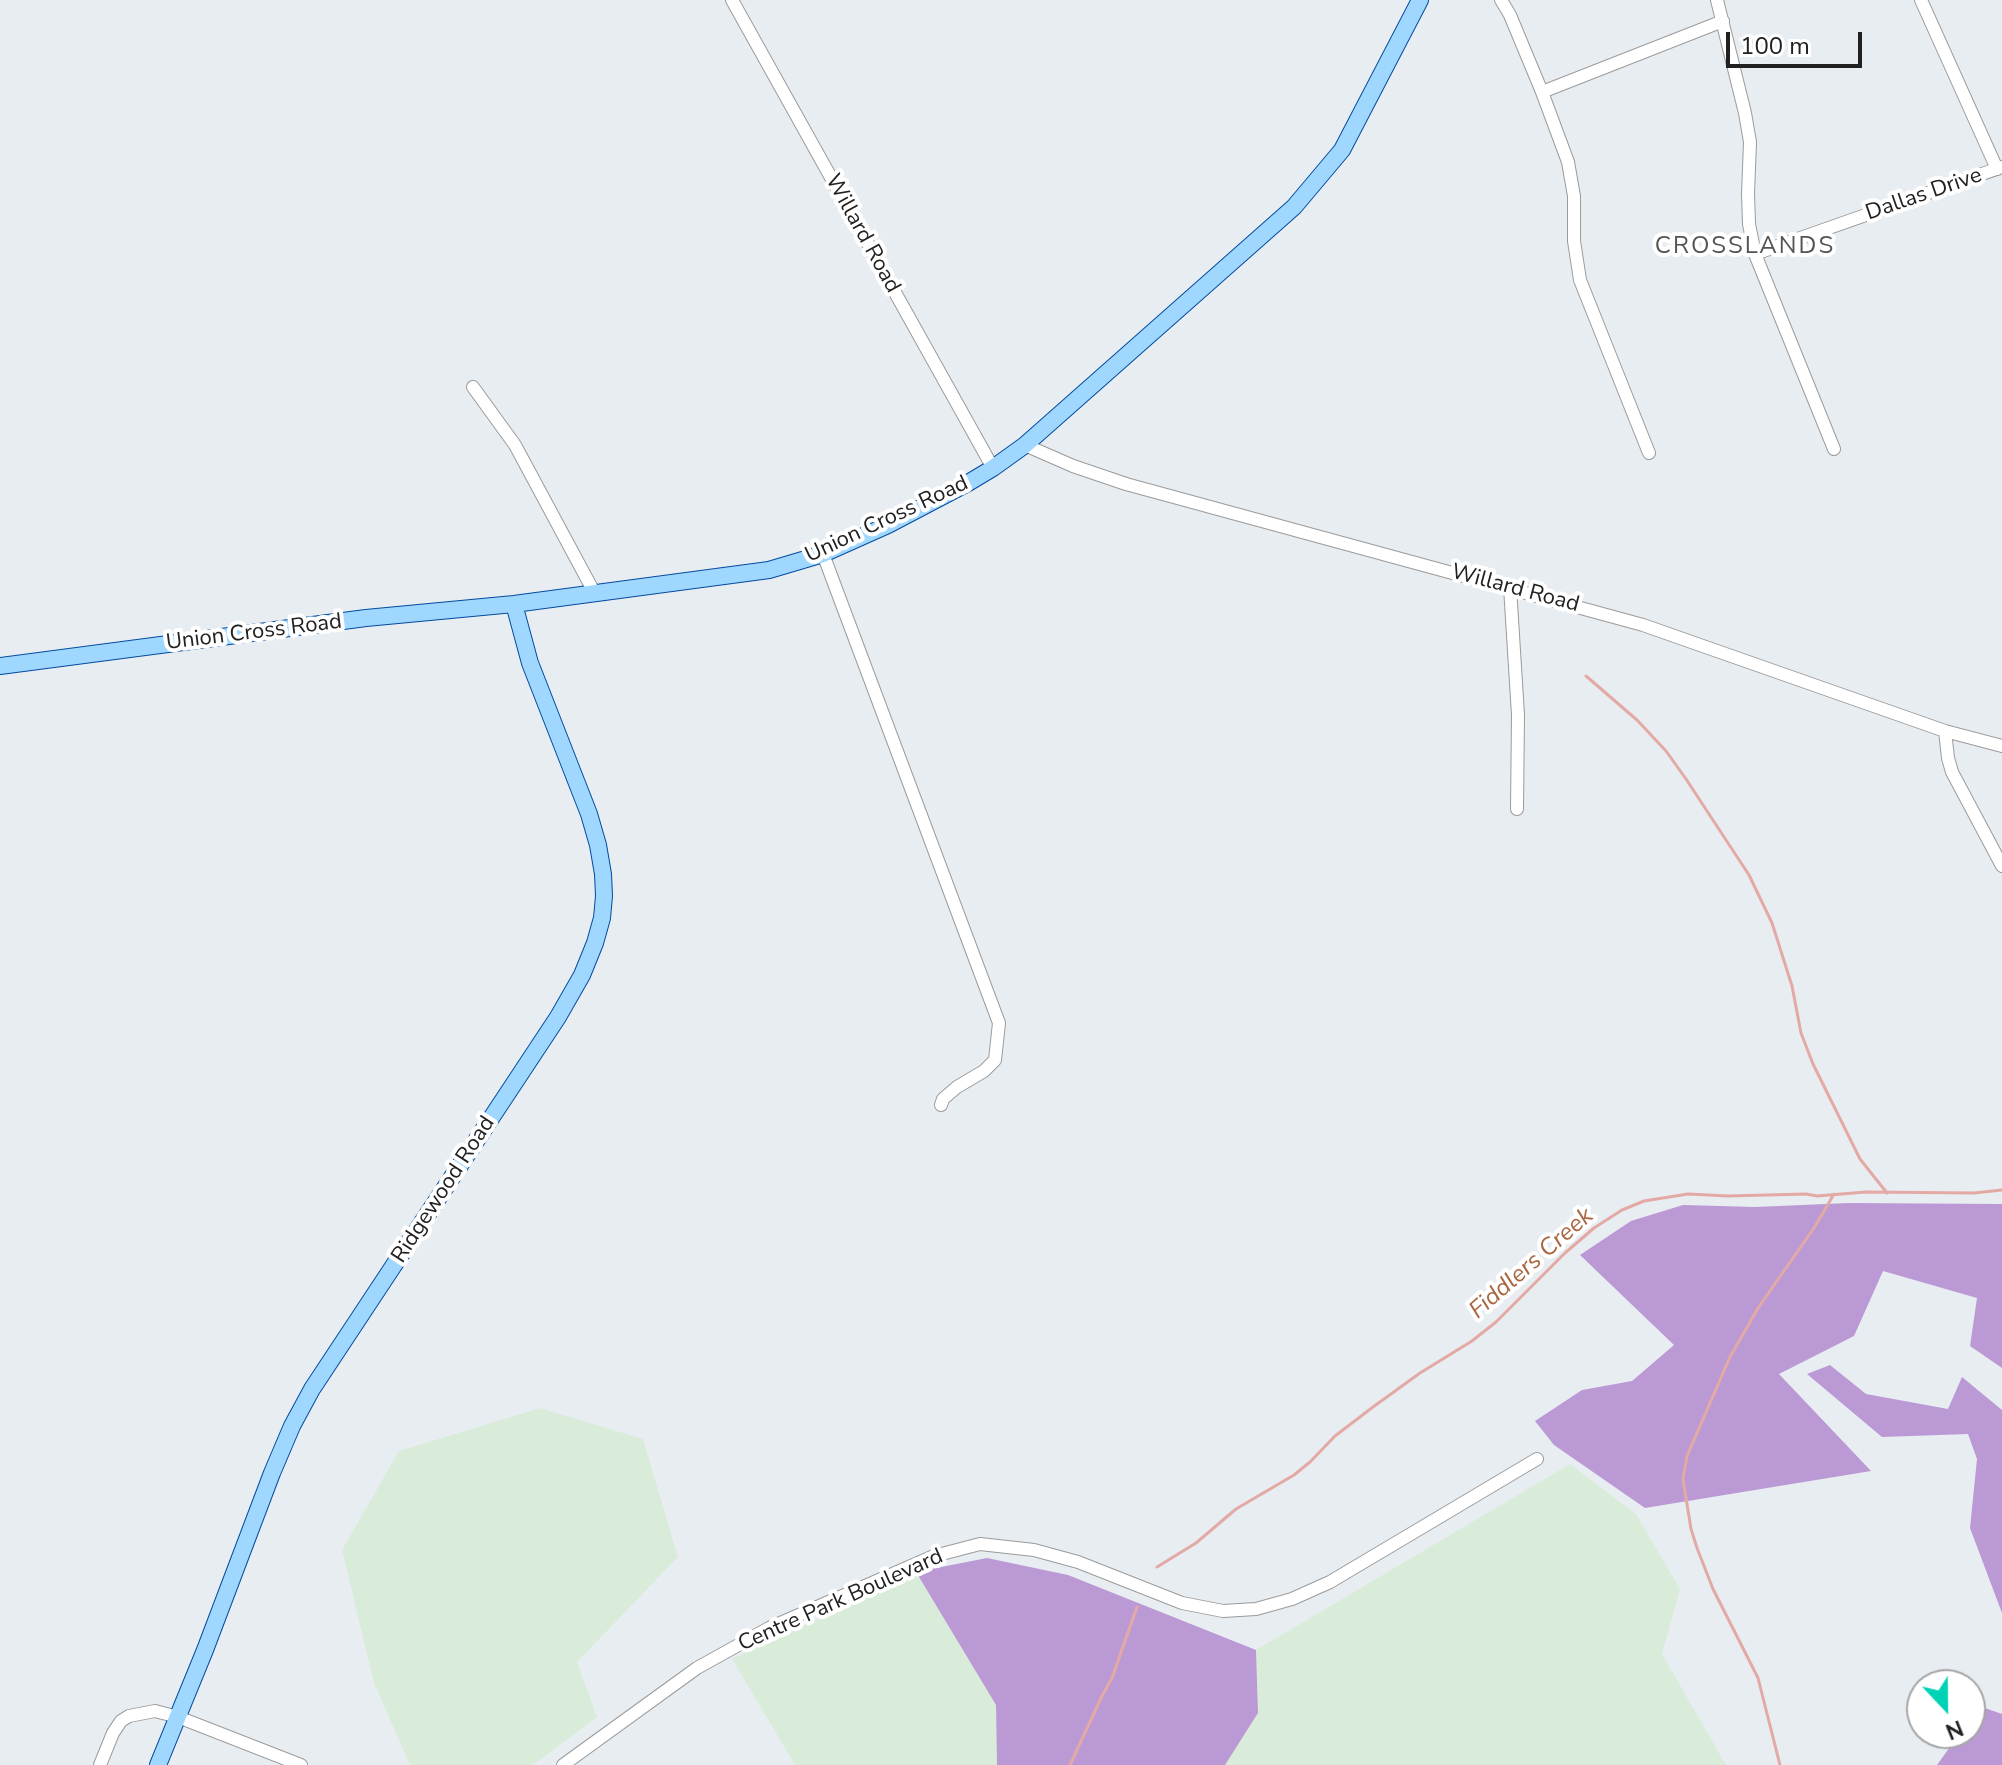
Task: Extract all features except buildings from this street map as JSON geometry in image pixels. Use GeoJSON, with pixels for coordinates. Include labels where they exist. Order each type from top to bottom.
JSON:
{"type":"FeatureCollection","features":[{"type":"Feature","properties":{"kind":"main road","name":"Union Cross Road"},"geometry":{"type":"LineString","coordinates":[[0,666],[769,570],[823,554],[888,525],[966,484],[1025,445],[1294,207],[1342,150],[1420,0]]}},
{"type":"Feature","properties":{"kind":"main road","name":"Ridgewood Road"},"geometry":{"type":"LineString","coordinates":[[158,1765],[292,1426],[558,1017],[582,975],[595,943],[604,896],[598,845],[589,814],[530,663],[514,604]]}},
{"type":"Feature","properties":{"kind":"street","name":"Willard Road"},"geometry":{"type":"LineString","coordinates":[[732,0],[993,468]]}},
{"type":"Feature","properties":{"kind":"street"},"geometry":{"type":"LineString","coordinates":[[1501,0],[1542,92],[1568,162],[1574,196],[1574,241],[1580,280],[1649,453]]}},
{"type":"Feature","properties":{"kind":"street"},"geometry":{"type":"LineString","coordinates":[[1717,0],[1750,142],[1749,224],[1755,254],[1834,449]]}},
{"type":"Feature","properties":{"kind":"street"},"geometry":{"type":"LineString","coordinates":[[1921,0],[2000,168]]}},
{"type":"Feature","properties":{"kind":"street"},"geometry":{"type":"LineString","coordinates":[[1542,92],[1723,21]]}},
{"type":"Feature","properties":{"kind":"street","name":"Dallas Drive"},"geometry":{"type":"LineString","coordinates":[[1755,254],[2000,168]]}},
{"type":"Feature","properties":{"kind":"street"},"geometry":{"type":"LineString","coordinates":[[473,387],[515,445],[594,592]]}},
{"type":"Feature","properties":{"kind":"street","name":"Willard Road"},"geometry":{"type":"LineString","coordinates":[[1025,445],[1126,484],[1643,625],[1945,731],[2002,746]]}},
{"type":"Feature","properties":{"kind":"street"},"geometry":{"type":"LineString","coordinates":[[823,554],[999,1023],[995,1060],[950,1093],[941,1105]]}},
{"type":"Feature","properties":{"kind":"street"},"geometry":{"type":"LineString","coordinates":[[1510,587],[1518,715],[1517,809]]}},
{"type":"Feature","properties":{"kind":"street"},"geometry":{"type":"LineString","coordinates":[[1945,731],[1952,772],[2002,866]]}},
{"type":"Feature","properties":{"kind":"street","name":"Centre Park Boulevard"},"geometry":{"type":"LineString","coordinates":[[563,1765],[650,1701],[769,1628],[934,1556],[980,1544],[1034,1550],[1078,1562],[1182,1603],[1223,1611],[1256,1609],[1292,1599],[1330,1582],[1537,1459]]}},
{"type":"Feature","properties":{"kind":"street"},"geometry":{"type":"LineString","coordinates":[[100,1765],[121,1721],[129,1716],[155,1711],[301,1765]]}},
{"type":"Feature","properties":{"kind":"shaded area"},"geometry":{"type":"Polygon","coordinates":[[[1849,1203],[2002,1204],[2002,1368],[1970,1346],[1977,1298],[1883,1271],[1854,1336],[1779,1374],[1871,1471],[1645,1508],[1554,1445],[1535,1421],[1582,1390],[1632,1381],[1674,1345],[1580,1255],[1631,1221],[1683,1205],[1755,1207],[1849,1203]]]}},
{"type":"Feature","properties":{"kind":"shaded area"},"geometry":{"type":"Polygon","coordinates":[[[1830,1365],[1866,1394],[1948,1409],[1962,1377],[2002,1410],[2002,1613],[1970,1528],[1977,1459],[1968,1434],[1882,1437],[1807,1374],[1830,1365]]]}},
{"type":"Feature","properties":{"kind":"shaded area"},"geometry":{"type":"Polygon","coordinates":[[[540,1408],[643,1439],[678,1557],[577,1662],[597,1717],[533,1765],[410,1765],[374,1683],[342,1550],[399,1451],[540,1408]]]}},
{"type":"Feature","properties":{"kind":"shaded area"},"geometry":{"type":"Polygon","coordinates":[[[1570,1464],[1636,1514],[1680,1589],[1662,1654],[1726,1765],[1225,1765],[1258,1713],[1256,1650],[1570,1464]]]}},
{"type":"Feature","properties":{"kind":"shaded area"},"geometry":{"type":"Polygon","coordinates":[[[987,1558],[1068,1575],[1256,1650],[1258,1713],[1225,1765],[997,1765],[996,1705],[916,1572],[987,1558]]]}},
{"type":"Feature","properties":{"kind":"shaded area"},"geometry":{"type":"Polygon","coordinates":[[[916,1572],[996,1705],[997,1765],[795,1765],[732,1659],[916,1572]]]}},
{"type":"Feature","properties":{"kind":"shaded area"},"geometry":{"type":"Polygon","coordinates":[[[1986,1708],[2002,1714],[2002,1765],[1937,1765],[1948,1749],[1986,1749],[1986,1708]]]}},
{"type":"Feature","properties":{"kind":"waterway"},"geometry":{"type":"LineString","coordinates":[[1586,676],[1637,720],[1666,751],[1749,875],[1772,923],[1792,986],[1801,1033],[1813,1064],[1860,1159],[1887,1193]]}},
{"type":"Feature","properties":{"kind":"waterway","name":"Fiddlers Creek"},"geometry":{"type":"LineString","coordinates":[[1157,1567],[1196,1543],[1236,1509],[1294,1475],[1335,1436],[1373,1407],[1472,1341],[1496,1322],[1565,1253],[1594,1228],[1622,1210],[1644,1201],[1688,1194],[1817,1196],[1866,1192],[1974,1193],[2002,1190]]}},
{"type":"Feature","properties":{"kind":"waterway"},"geometry":{"type":"LineString","coordinates":[[1780,1765],[1758,1678],[1713,1589],[1697,1548],[1683,1479],[1687,1456],[1730,1357],[1758,1308],[1834,1194]]}},
{"type":"Feature","properties":{"kind":"waterway","name":"Fiddlers Creek"},"geometry":{"type":"LineString","coordinates":[[1070,1765],[1112,1678],[1137,1607]]}},
{"type":"Feature","properties":{"kind":"district","name":"CROSSLANDS"},"geometry":{"type":"Point","coordinates":[1745,247]}}]}
